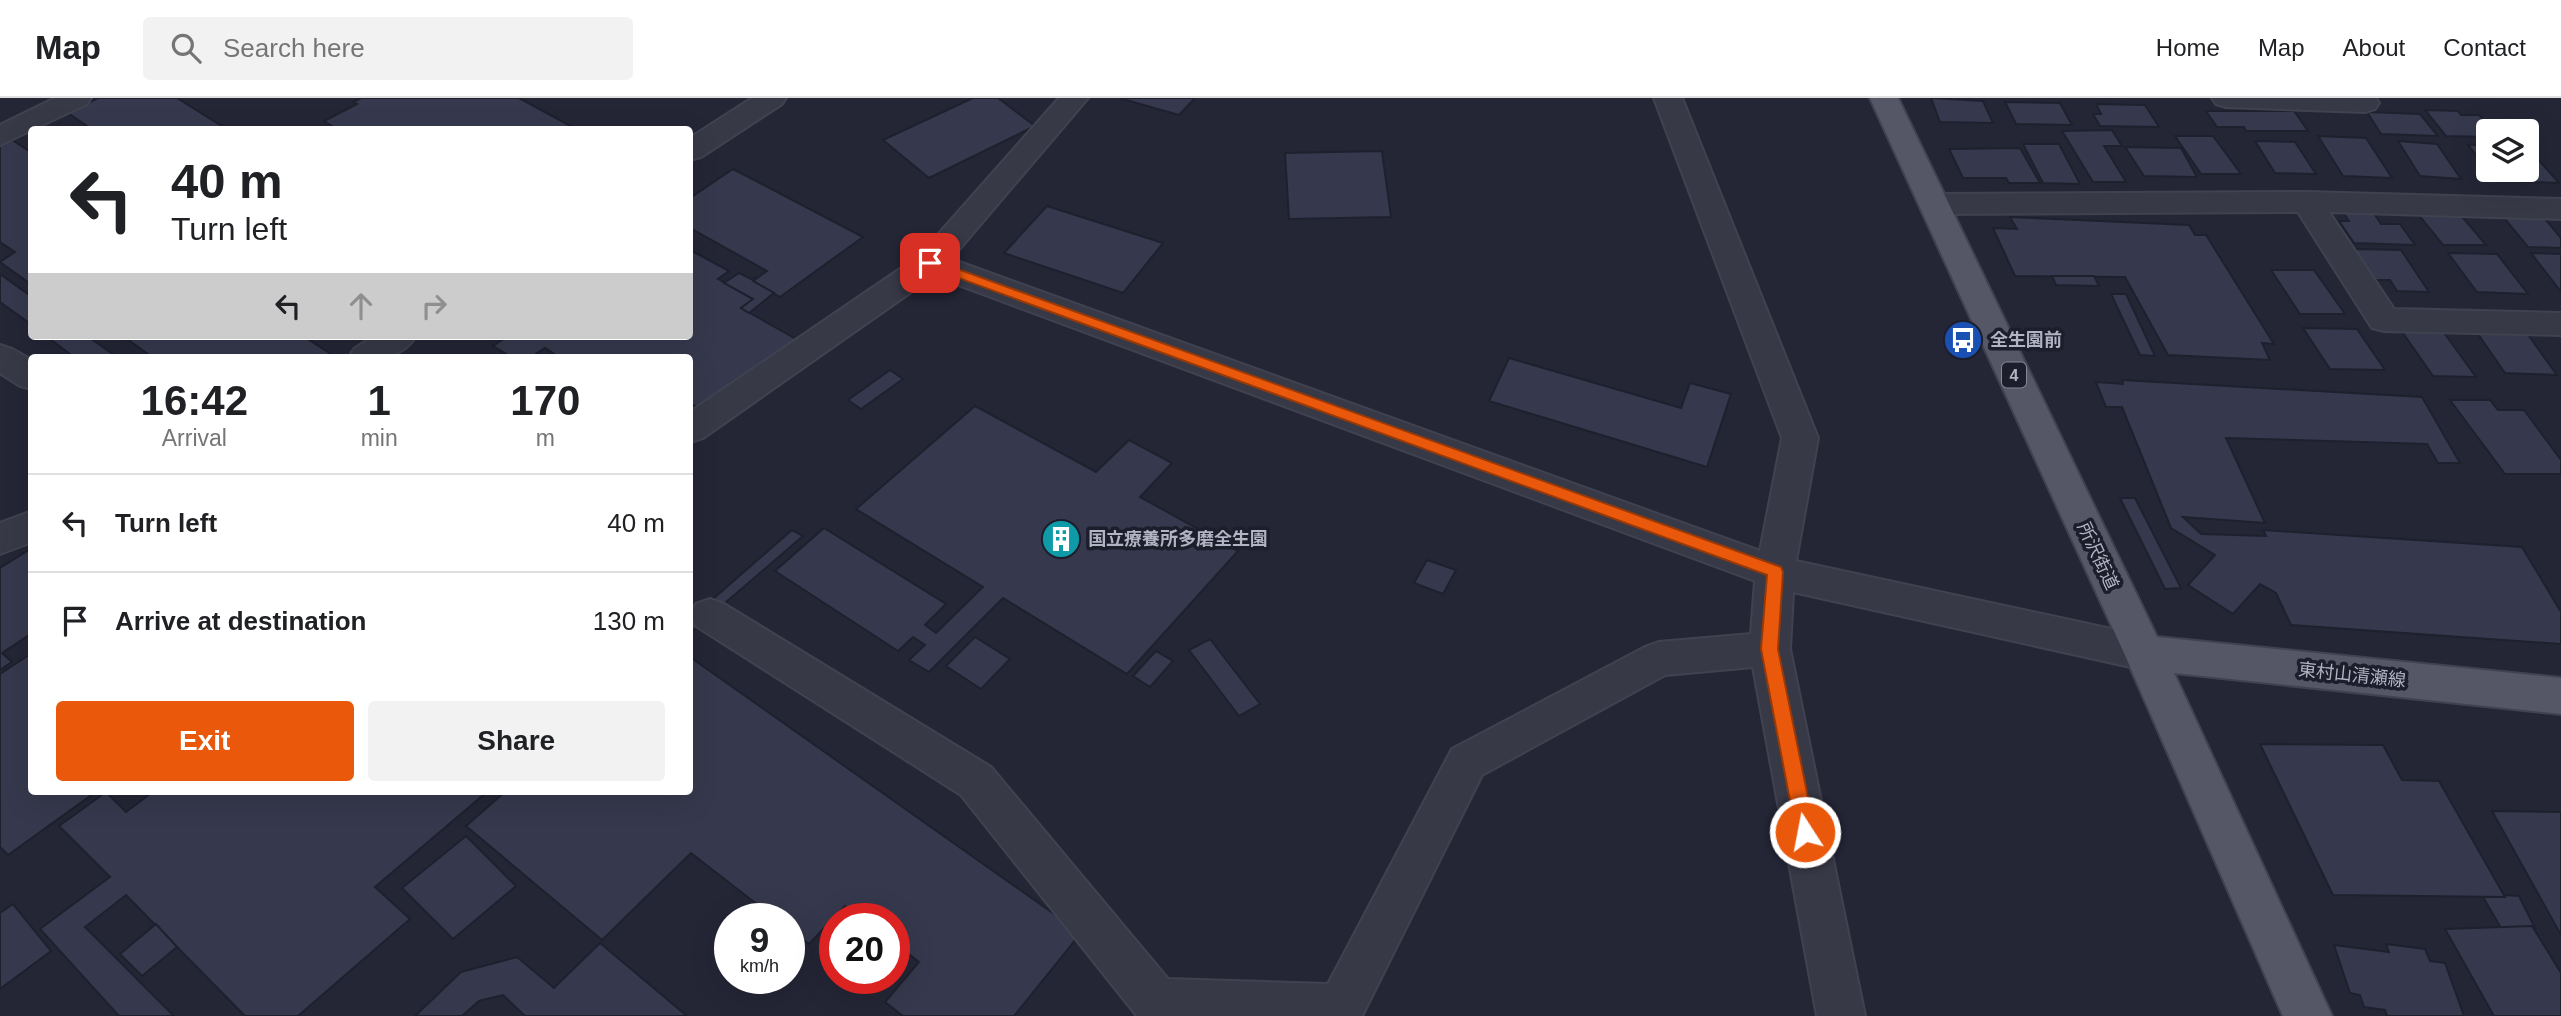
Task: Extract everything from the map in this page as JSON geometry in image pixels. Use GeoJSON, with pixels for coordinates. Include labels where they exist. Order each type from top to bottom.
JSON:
{"type":"FeatureCollection","features":[{"type":"Feature","properties":{"kind":"main road","name":"所沢街道"},"geometry":{"type":"LineString","coordinates":[[1884,98],[2144,653],[2308,1016]]}},
{"type":"Feature","properties":{"kind":"main road","name":"東村山清瀬線"},"geometry":{"type":"LineString","coordinates":[[2144,653],[2561,696]]}},
{"type":"Feature","properties":{"kind":"street"},"geometry":{"type":"LineString","coordinates":[[0,136],[77,98]]}},
{"type":"Feature","properties":{"kind":"street"},"geometry":{"type":"LineString","coordinates":[[693,148],[772,98]]}},
{"type":"Feature","properties":{"kind":"street"},"geometry":{"type":"LineString","coordinates":[[1668,98],[1800,438],[1775,572],[1770,649],[1841,1016]]}},
{"type":"Feature","properties":{"kind":"street"},"geometry":{"type":"LineString","coordinates":[[2226,98],[2365,103]]}},
{"type":"Feature","properties":{"kind":"street"},"geometry":{"type":"LineString","coordinates":[[693,427],[930,263],[1072,99]]}},
{"type":"Feature","properties":{"kind":"street"},"geometry":{"type":"LineString","coordinates":[[1934,204],[2307,202],[2561,209]]}},
{"type":"Feature","properties":{"kind":"street"},"geometry":{"type":"LineString","coordinates":[[2307,202],[2384,320],[2561,324]]}},
{"type":"Feature","properties":{"kind":"street"},"geometry":{"type":"LineString","coordinates":[[930,263],[1775,572],[2144,653]]}},
{"type":"Feature","properties":{"kind":"street"},"geometry":{"type":"LineString","coordinates":[[371,354],[393,340]]}},
{"type":"Feature","properties":{"kind":"street"},"geometry":{"type":"LineString","coordinates":[[0,357],[28,374]]}},
{"type":"Feature","properties":{"kind":"street"},"geometry":{"type":"LineString","coordinates":[[0,539],[28,527]]}},
{"type":"Feature","properties":{"kind":"street"},"geometry":{"type":"LineString","coordinates":[[700,609],[976,781],[1156,1002],[1340,1008],[1467,762],[1659,659],[1770,649]]}},
{"type":"Feature","properties":{"kind":"building"},"geometry":{"type":"Polygon","coordinates":[[[98,98],[177,98],[222,126],[87,126],[68,113],[98,98]]]}},
{"type":"Feature","properties":{"kind":"building"},"geometry":{"type":"Polygon","coordinates":[[[361,98],[519,98],[571,126],[332,126],[324,121],[357,104],[353,102],[361,98]]]}},
{"type":"Feature","properties":{"kind":"building"},"geometry":{"type":"Polygon","coordinates":[[[973,98],[998,98],[1035,126],[929,178],[883,140],[973,98]]]}},
{"type":"Feature","properties":{"kind":"building"},"geometry":{"type":"Polygon","coordinates":[[[1119,98],[1195,98],[1179,115],[1119,98]]]}},
{"type":"Feature","properties":{"kind":"building"},"geometry":{"type":"Polygon","coordinates":[[[1931,98],[1983,101],[1993,123],[1940,122],[1931,98]]]}},
{"type":"Feature","properties":{"kind":"building"},"geometry":{"type":"Polygon","coordinates":[[[2005,102],[2060,103],[2072,125],[2016,124],[2005,102]]]}},
{"type":"Feature","properties":{"kind":"building"},"geometry":{"type":"Polygon","coordinates":[[[2096,104],[2145,105],[2159,127],[2100,126],[2093,114],[2101,114],[2096,104]]]}},
{"type":"Feature","properties":{"kind":"building"},"geometry":{"type":"Polygon","coordinates":[[[2425,110],[2458,111],[2461,115],[2479,115],[2482,119],[2476,119],[2476,137],[2446,136],[2425,110]]]}},
{"type":"Feature","properties":{"kind":"building"},"geometry":{"type":"Polygon","coordinates":[[[2206,111],[2294,111],[2308,131],[2246,131],[2244,127],[2217,127],[2206,111]]]}},
{"type":"Feature","properties":{"kind":"building"},"geometry":{"type":"Polygon","coordinates":[[[2367,112],[2420,114],[2438,136],[2381,134],[2367,112]]]}},
{"type":"Feature","properties":{"kind":"building"},"geometry":{"type":"Polygon","coordinates":[[[2112,130],[2122,146],[2104,146],[2126,182],[2093,182],[2062,131],[2112,130]]]}},
{"type":"Feature","properties":{"kind":"building"},"geometry":{"type":"Polygon","coordinates":[[[2175,136],[2213,136],[2241,174],[2201,174],[2175,136]]]}},
{"type":"Feature","properties":{"kind":"building"},"geometry":{"type":"Polygon","coordinates":[[[2318,136],[2366,138],[2392,178],[2343,176],[2318,136]]]}},
{"type":"Feature","properties":{"kind":"building"},"geometry":{"type":"Polygon","coordinates":[[[12,140],[28,150],[28,282],[0,262],[15,252],[0,242],[0,145],[12,140]]]}},
{"type":"Feature","properties":{"kind":"building"},"geometry":{"type":"Polygon","coordinates":[[[2255,141],[2295,142],[2316,174],[2275,173],[2255,141]]]}},
{"type":"Feature","properties":{"kind":"building"},"geometry":{"type":"Polygon","coordinates":[[[2398,141],[2437,144],[2461,179],[2420,176],[2398,141]]]}},
{"type":"Feature","properties":{"kind":"building"},"geometry":{"type":"Polygon","coordinates":[[[2023,144],[2059,144],[2080,184],[2043,183],[2023,144]]]}},
{"type":"Feature","properties":{"kind":"building"},"geometry":{"type":"Polygon","coordinates":[[[2468,145],[2476,145],[2476,155],[2468,145]]]}},
{"type":"Feature","properties":{"kind":"building"},"geometry":{"type":"Polygon","coordinates":[[[2125,147],[2181,148],[2197,177],[2144,176],[2125,147]]]}},
{"type":"Feature","properties":{"kind":"building"},"geometry":{"type":"Polygon","coordinates":[[[2020,148],[2040,183],[2009,183],[2006,178],[1963,178],[1949,149],[2020,148]]]}},
{"type":"Feature","properties":{"kind":"building"},"geometry":{"type":"Polygon","coordinates":[[[1382,151],[1391,217],[1289,219],[1285,153],[1382,151]]]}},
{"type":"Feature","properties":{"kind":"building"},"geometry":{"type":"Polygon","coordinates":[[[2539,160],[2559,183],[2530,182],[2539,182],[2539,160]]]}},
{"type":"Feature","properties":{"kind":"building"},"geometry":{"type":"Polygon","coordinates":[[[733,169],[863,237],[780,297],[753,281],[767,271],[693,230],[693,196],[733,169]]]}},
{"type":"Feature","properties":{"kind":"building"},"geometry":{"type":"Polygon","coordinates":[[[1047,206],[1163,243],[1123,293],[1004,253],[1047,206]]]}},
{"type":"Feature","properties":{"kind":"building"},"geometry":{"type":"Polygon","coordinates":[[[2340,208],[2371,209],[2381,224],[2400,224],[2415,245],[2354,243],[2339,221],[2349,221],[2340,208]]]}},
{"type":"Feature","properties":{"kind":"building"},"geometry":{"type":"Polygon","coordinates":[[[2417,213],[2459,213],[2486,245],[2443,245],[2417,213]]]}},
{"type":"Feature","properties":{"kind":"building"},"geometry":{"type":"Polygon","coordinates":[[[2500,213],[2541,214],[2561,238],[2561,248],[2528,247],[2500,213]]]}},
{"type":"Feature","properties":{"kind":"building"},"geometry":{"type":"Polygon","coordinates":[[[2010,217],[2189,225],[2195,235],[2206,235],[2274,344],[2262,343],[2270,360],[2168,355],[2125,277],[2015,276],[1993,228],[2017,229],[2010,217]]]}},
{"type":"Feature","properties":{"kind":"building"},"geometry":{"type":"Polygon","coordinates":[[[2354,249],[2401,250],[2429,292],[2397,291],[2390,280],[2375,280],[2354,249]]]}},
{"type":"Feature","properties":{"kind":"building"},"geometry":{"type":"Polygon","coordinates":[[[693,252],[729,271],[718,279],[753,299],[741,308],[796,339],[702,410],[693,405],[693,354],[554,354],[545,348],[536,354],[506,354],[493,346],[502,340],[693,340],[693,252]]]}},
{"type":"Feature","properties":{"kind":"building"},"geometry":{"type":"Polygon","coordinates":[[[2448,253],[2497,254],[2528,294],[2477,292],[2448,253]]]}},
{"type":"Feature","properties":{"kind":"building"},"geometry":{"type":"Polygon","coordinates":[[[2531,253],[2561,254],[2561,292],[2531,253]]]}},
{"type":"Feature","properties":{"kind":"building"},"geometry":{"type":"Polygon","coordinates":[[[2271,270],[2314,270],[2345,314],[2300,314],[2271,270]]]}},
{"type":"Feature","properties":{"kind":"building"},"geometry":{"type":"Polygon","coordinates":[[[739,273],[751,279],[757,278],[753,281],[774,293],[749,313],[741,308],[753,299],[724,283],[739,273]]]}},
{"type":"Feature","properties":{"kind":"building"},"geometry":{"type":"Polygon","coordinates":[[[0,274],[28,294],[28,322],[0,302],[0,274]]]}},
{"type":"Feature","properties":{"kind":"building"},"geometry":{"type":"Polygon","coordinates":[[[2052,276],[2094,276],[2099,286],[2056,285],[2052,276]]]}},
{"type":"Feature","properties":{"kind":"building"},"geometry":{"type":"Polygon","coordinates":[[[2111,294],[2126,294],[2155,356],[2140,355],[2111,294]]]}},
{"type":"Feature","properties":{"kind":"building"},"geometry":{"type":"Polygon","coordinates":[[[2396,323],[2437,323],[2476,377],[2433,376],[2396,323]]]}},
{"type":"Feature","properties":{"kind":"building"},"geometry":{"type":"Polygon","coordinates":[[[2303,328],[2357,329],[2385,370],[2330,369],[2303,328]]]}},
{"type":"Feature","properties":{"kind":"building"},"geometry":{"type":"Polygon","coordinates":[[[2476,331],[2526,332],[2557,375],[2505,373],[2476,331]]]}},
{"type":"Feature","properties":{"kind":"building"},"geometry":{"type":"Polygon","coordinates":[[[51,340],[93,340],[113,354],[70,354],[51,340]]]}},
{"type":"Feature","properties":{"kind":"building"},"geometry":{"type":"Polygon","coordinates":[[[129,340],[309,340],[331,354],[148,354],[129,340]]]}},
{"type":"Feature","properties":{"kind":"building"},"geometry":{"type":"Polygon","coordinates":[[[1509,358],[1681,408],[1690,383],[1731,394],[1707,467],[1489,401],[1509,358]]]}},
{"type":"Feature","properties":{"kind":"building"},"geometry":{"type":"Polygon","coordinates":[[[890,370],[903,379],[861,409],[848,400],[890,370]]]}},
{"type":"Feature","properties":{"kind":"building"},"geometry":{"type":"Polygon","coordinates":[[[2122,380],[2422,397],[2460,463],[2438,463],[2427,444],[2226,438],[2265,523],[2183,517],[2201,534],[2266,536],[2263,530],[2522,547],[2561,612],[2561,644],[2291,625],[2276,593],[2260,584],[2233,614],[2188,585],[2215,555],[2171,528],[2122,407],[2106,407],[2096,382],[2123,384],[2122,380]]]}},
{"type":"Feature","properties":{"kind":"building"},"geometry":{"type":"Polygon","coordinates":[[[2450,400],[2490,400],[2498,410],[2524,410],[2561,460],[2561,474],[2505,474],[2450,400]]]}},
{"type":"Feature","properties":{"kind":"building","name":"国立療養所多磨全生園"},"geometry":{"type":"Polygon","coordinates":[[[975,406],[1096,472],[1129,440],[1172,463],[1140,497],[1238,551],[1127,674],[1003,598],[929,672],[909,660],[925,645],[913,637],[898,651],[775,571],[824,528],[946,604],[925,625],[936,633],[983,587],[856,509],[975,406]]]}},
{"type":"Feature","properties":{"kind":"building"},"geometry":{"type":"Polygon","coordinates":[[[2120,498],[2135,498],[2181,588],[2165,589],[2120,498]]]}},
{"type":"Feature","properties":{"kind":"building"},"geometry":{"type":"Polygon","coordinates":[[[792,530],[803,536],[693,630],[693,616],[792,530]]]}},
{"type":"Feature","properties":{"kind":"building"},"geometry":{"type":"Polygon","coordinates":[[[28,550],[28,636],[2,653],[12,662],[0,670],[0,568],[28,550]]]}},
{"type":"Feature","properties":{"kind":"building"},"geometry":{"type":"Polygon","coordinates":[[[1427,560],[1456,570],[1443,594],[1414,583],[1427,560]]]}},
{"type":"Feature","properties":{"kind":"building"},"geometry":{"type":"Polygon","coordinates":[[[975,637],[1010,659],[981,689],[946,666],[975,637]]]}},
{"type":"Feature","properties":{"kind":"building"},"geometry":{"type":"Polygon","coordinates":[[[1210,639],[1260,704],[1239,716],[1189,650],[1210,639]]]}},
{"type":"Feature","properties":{"kind":"building"},"geometry":{"type":"Polygon","coordinates":[[[1156,651],[1173,661],[1150,687],[1133,676],[1156,651]]]}},
{"type":"Feature","properties":{"kind":"building"},"geometry":{"type":"Polygon","coordinates":[[[28,656],[28,795],[91,795],[8,855],[0,847],[0,674],[28,656]]]}},
{"type":"Feature","properties":{"kind":"building"},"geometry":{"type":"Polygon","coordinates":[[[693,659],[1081,933],[1014,1016],[903,1016],[885,1002],[892,994],[910,994],[910,973],[919,962],[910,955],[910,903],[819,903],[819,933],[809,944],[805,941],[805,903],[755,903],[691,853],[602,940],[466,826],[501,795],[693,795],[693,659]]]}},
{"type":"Feature","properties":{"kind":"building"},"geometry":{"type":"Polygon","coordinates":[[[2260,744],[2383,745],[2402,780],[2439,781],[2505,897],[2333,895],[2260,744]]]}},
{"type":"Feature","properties":{"kind":"building"},"geometry":{"type":"Polygon","coordinates":[[[102,795],[109,795],[126,812],[149,795],[483,795],[375,887],[410,919],[298,1016],[245,1016],[126,895],[85,927],[174,1016],[119,1016],[40,929],[110,877],[59,826],[102,795]]]}},
{"type":"Feature","properties":{"kind":"building"},"geometry":{"type":"Polygon","coordinates":[[[2492,811],[2561,812],[2561,935],[2492,811]]]}},
{"type":"Feature","properties":{"kind":"building"},"geometry":{"type":"Polygon","coordinates":[[[466,836],[516,886],[453,939],[402,888],[466,836]]]}},
{"type":"Feature","properties":{"kind":"building"},"geometry":{"type":"Polygon","coordinates":[[[2504,895],[2519,896],[2535,928],[2501,928],[2483,897],[2505,897],[2504,895]]]}},
{"type":"Feature","properties":{"kind":"building"},"geometry":{"type":"Polygon","coordinates":[[[13,904],[51,951],[0,989],[0,913],[13,904]]]}},
{"type":"Feature","properties":{"kind":"building"},"geometry":{"type":"Polygon","coordinates":[[[156,924],[177,947],[142,976],[120,954],[156,924]]]}},
{"type":"Feature","properties":{"kind":"building"},"geometry":{"type":"Polygon","coordinates":[[[2532,926],[2561,973],[2561,1016],[2494,1016],[2445,929],[2532,926]]]}},
{"type":"Feature","properties":{"kind":"building"},"geometry":{"type":"Polygon","coordinates":[[[600,943],[687,1016],[525,1016],[503,995],[479,1001],[462,1016],[415,1016],[461,972],[517,957],[554,988],[600,943]]]}},
{"type":"Feature","properties":{"kind":"building"},"geometry":{"type":"Polygon","coordinates":[[[2386,944],[2425,949],[2430,961],[2445,963],[2464,1016],[2387,1016],[2385,1010],[2364,1007],[2360,995],[2350,993],[2334,945],[2389,952],[2386,944]]]}},
{"type":"Feature","properties":{"kind":"place","name":"全生園前"},"geometry":{"type":"Point","coordinates":[1963,340]}},
{"type":"Feature","properties":{"kind":"place","name":"国立療養所多磨全生園"},"geometry":{"type":"Point","coordinates":[1061,539]}},
{"type":"Feature","properties":{"kind":"route"},"geometry":{"type":"LineString","coordinates":[[930,263],[1775,572],[1770,649],[1805,832]]}}]}
